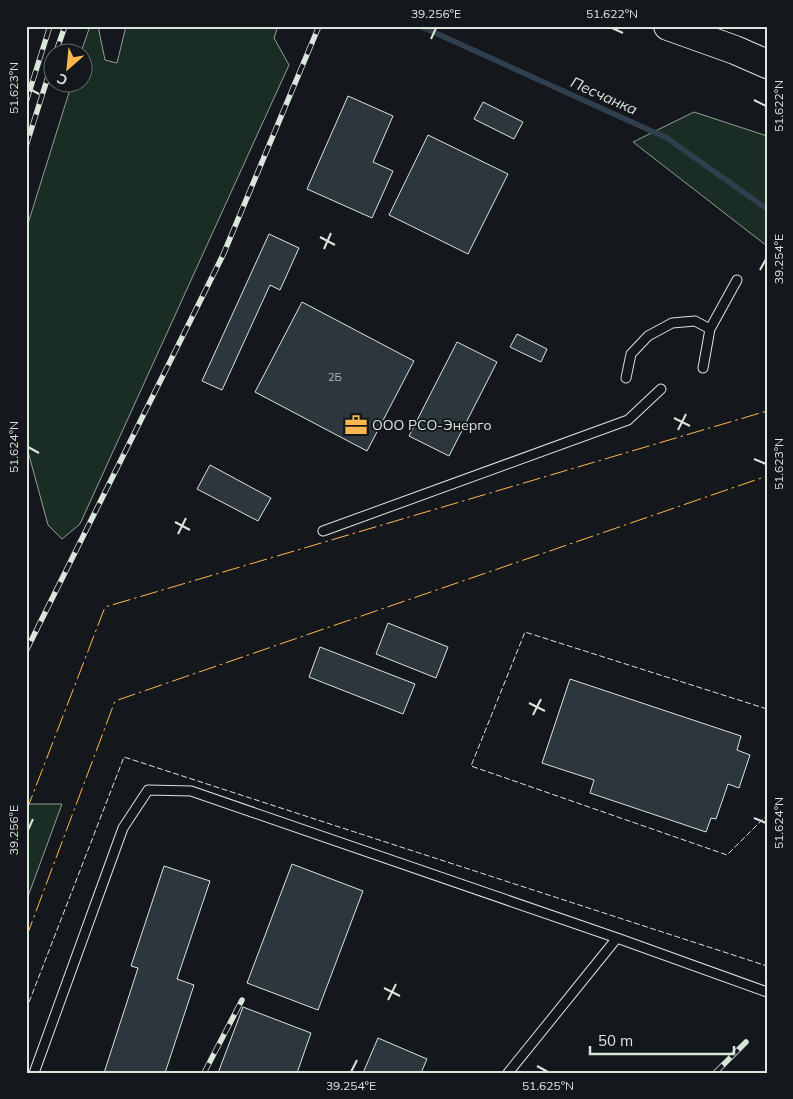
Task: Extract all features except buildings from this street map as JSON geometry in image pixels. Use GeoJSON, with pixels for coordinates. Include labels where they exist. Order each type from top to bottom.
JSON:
{"type":"FeatureCollection","features":[{"type":"Feature","properties":{"kind":"highway"},"geometry":{"type":"LineString","coordinates":[[668,26],[735,50],[767,64]]}},
{"type":"Feature","properties":{"kind":"lane"},"geometry":{"type":"LineString","coordinates":[[703,368],[710,329],[737,280]]}},
{"type":"Feature","properties":{"kind":"lane"},"geometry":{"type":"LineString","coordinates":[[626,378],[631,354],[648,336],[672,323],[695,321],[710,329]]}},
{"type":"Feature","properties":{"kind":"lane"},"geometry":{"type":"LineString","coordinates":[[323,531],[628,420],[661,389]]}},
{"type":"Feature","properties":{"kind":"lane"},"geometry":{"type":"LineString","coordinates":[[34,1073],[123,828],[148,790],[191,791],[617,938],[767,992]]}},
{"type":"Feature","properties":{"kind":"lane"},"geometry":{"type":"LineString","coordinates":[[508,1073],[617,938]]}},
{"type":"Feature","properties":{"kind":"green space"},"geometry":{"type":"Polygon","coordinates":[[[90,26],[98,26],[105,60],[117,63],[126,26],[278,26],[274,38],[289,65],[80,524],[62,539],[48,525],[26,444],[26,230],[69,92],[92,92],[92,42],[84,42],[90,26]]]}},
{"type":"Feature","properties":{"kind":"green space"},"geometry":{"type":"Polygon","coordinates":[[[694,112],[767,136],[767,246],[633,142],[694,112]]]}},
{"type":"Feature","properties":{"kind":"green space"},"geometry":{"type":"Polygon","coordinates":[[[26,804],[62,804],[26,902],[26,804]]]}},
{"type":"Feature","properties":{"kind":"waterway","name":"Песчанка"},"geometry":{"type":"LineString","coordinates":[[420,26],[667,138],[767,209]]}},
{"type":"Feature","properties":{"kind":"railway"},"geometry":{"type":"LineString","coordinates":[[26,102],[50,26]]}},
{"type":"Feature","properties":{"kind":"railway"},"geometry":{"type":"LineString","coordinates":[[59,42],[65,26]]}},
{"type":"Feature","properties":{"kind":"railway"},"geometry":{"type":"LineString","coordinates":[[26,651],[223,255],[319,26]]}},
{"type":"Feature","properties":{"kind":"railway"},"geometry":{"type":"LineString","coordinates":[[26,146],[43,92]]}},
{"type":"Feature","properties":{"kind":"railway"},"geometry":{"type":"LineString","coordinates":[[204,1073],[242,1000]]}},
{"type":"Feature","properties":{"kind":"railway"},"geometry":{"type":"LineString","coordinates":[[715,1073],[746,1042]]}},
{"type":"Feature","properties":{"kind":"fence"},"geometry":{"type":"LineString","coordinates":[[767,709],[525,632],[471,766],[727,855],[767,815]]}},
{"type":"Feature","properties":{"kind":"fence"},"geometry":{"type":"LineString","coordinates":[[26,1010],[124,757],[767,966]]}},
{"type":"Feature","properties":{"kind":"power"},"geometry":{"type":"LineString","coordinates":[[26,812],[105,607],[767,411]]}},
{"type":"Feature","properties":{"kind":"power"},"geometry":{"type":"LineString","coordinates":[[26,938],[115,701],[767,476]]}},
{"type":"Feature","properties":{"kind":"place","name":"ООО РСО-Энерго"},"geometry":{"type":"Point","coordinates":[356,425]}}]}
